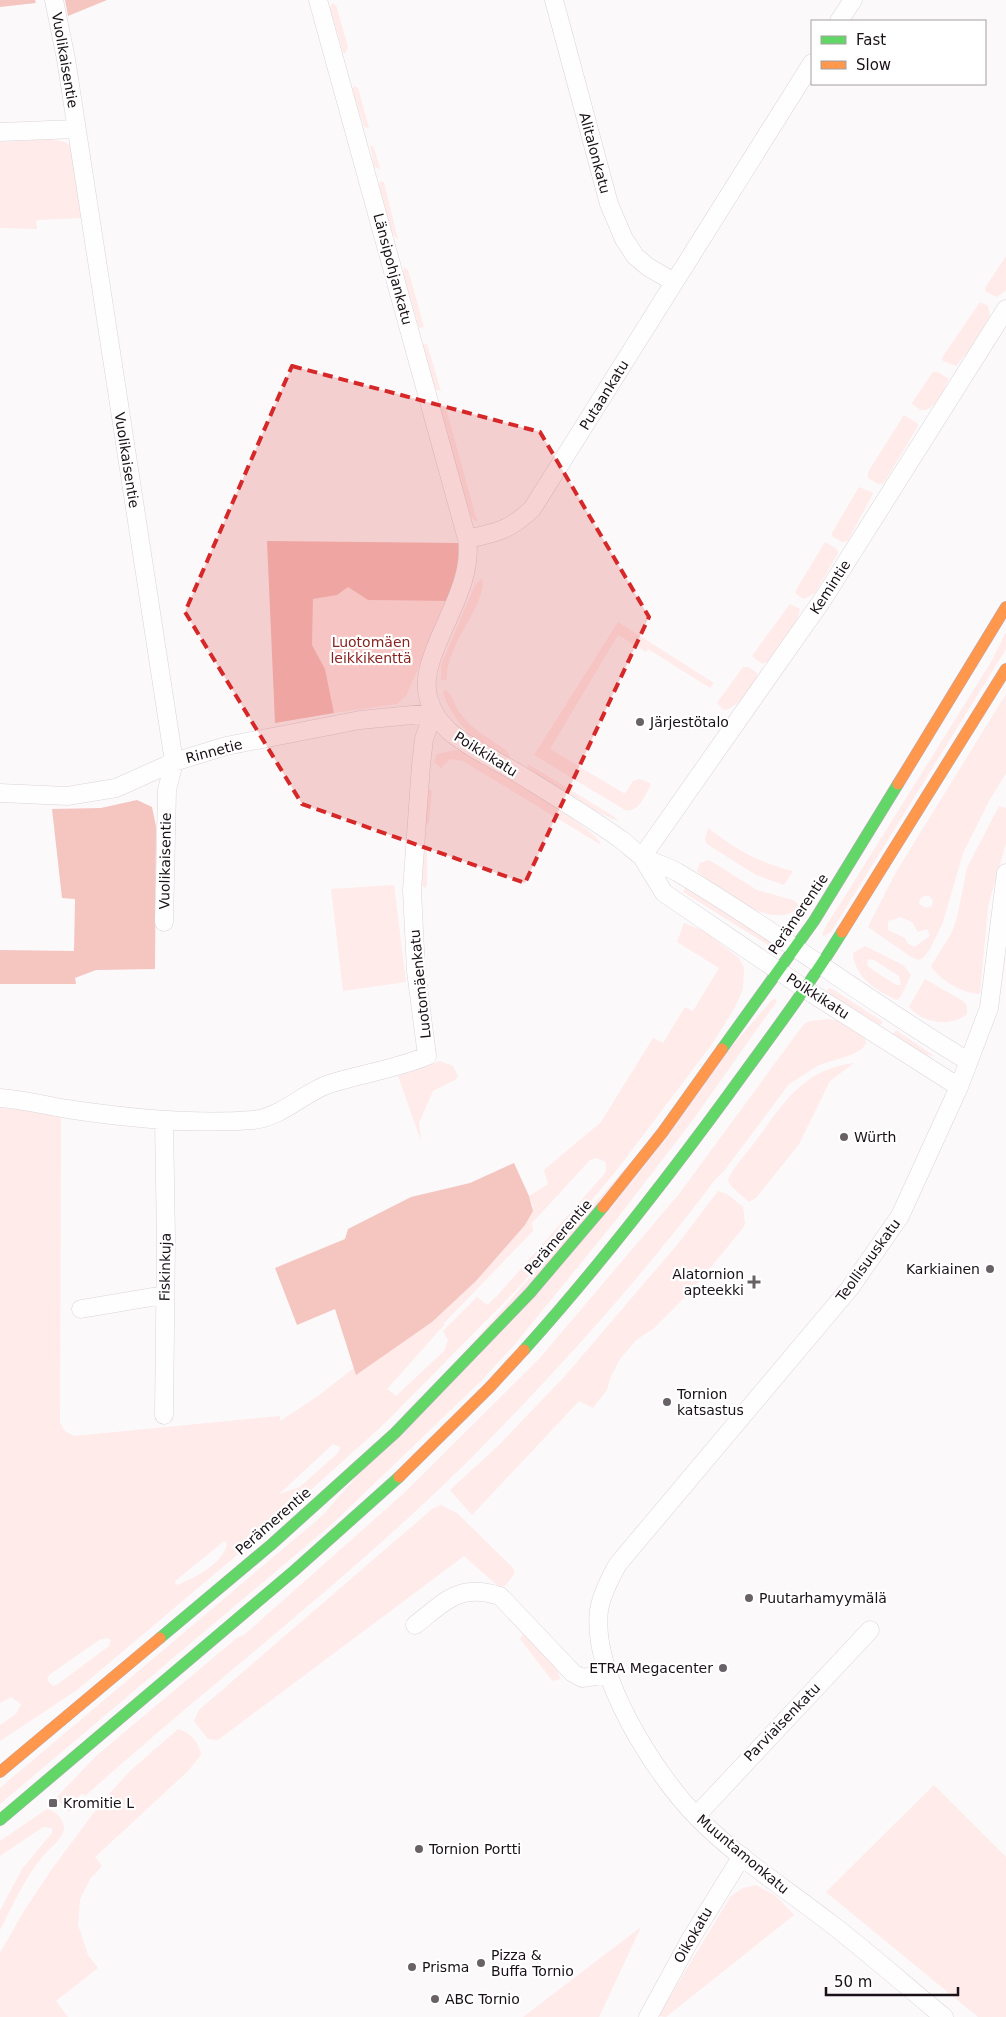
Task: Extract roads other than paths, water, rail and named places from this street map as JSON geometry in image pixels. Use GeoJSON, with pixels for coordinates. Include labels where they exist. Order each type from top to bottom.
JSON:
{"type":"FeatureCollection","features":[{"type":"Feature","properties":{"kind":"highway","name":"Perämerentie"},"geometry":{"type":"LineString","coordinates":[[0,1772],[272,1544],[395,1433],[464,1364],[530,1293],[598,1214],[662,1134],[814,921],[1006,607]]}},
{"type":"Feature","properties":{"kind":"highway"},"geometry":{"type":"LineString","coordinates":[[0,1820],[46,1779],[295,1570],[418,1460],[490,1387],[624,1232],[688,1151],[805,989],[822,965],[1006,669]]}},
{"type":"Feature","properties":{"kind":"street","name":"Vuolikaisentie"},"geometry":{"type":"LineString","coordinates":[[54,0],[76,129],[174,762],[167,790],[164,922]]}},
{"type":"Feature","properties":{"kind":"street","name":"Länsipohjankatu"},"geometry":{"type":"LineString","coordinates":[[318,0],[467,539]]}},
{"type":"Feature","properties":{"kind":"street","name":"Alitalonkatu"},"geometry":{"type":"LineString","coordinates":[[554,0],[609,204],[624,239],[635,256],[648,267],[674,282]]}},
{"type":"Feature","properties":{"kind":"street"},"geometry":{"type":"LineString","coordinates":[[840,20],[853,0]]}},
{"type":"Feature","properties":{"kind":"street","name":"Putaankatu"},"geometry":{"type":"LineString","coordinates":[[467,539],[485,536],[516,524],[532,509],[811,65]]}},
{"type":"Feature","properties":{"kind":"street"},"geometry":{"type":"LineString","coordinates":[[0,132],[76,129]]}},
{"type":"Feature","properties":{"kind":"street","name":"Kemintie"},"geometry":{"type":"LineString","coordinates":[[642,857],[823,599],[1006,309]]}},
{"type":"Feature","properties":{"kind":"street"},"geometry":{"type":"LineString","coordinates":[[433,713],[428,697],[427,674],[465,579],[469,552],[467,539]]}},
{"type":"Feature","properties":{"kind":"street","name":"Rinnetie"},"geometry":{"type":"LineString","coordinates":[[0,793],[67,796],[116,788],[174,762],[226,746],[295,731],[369,719],[433,713]]}},
{"type":"Feature","properties":{"kind":"street","name":"Poikkikatu"},"geometry":{"type":"LineString","coordinates":[[433,713],[448,730],[465,743],[549,793],[621,840],[642,857],[676,871],[822,965],[889,1013],[968,1061]]}},
{"type":"Feature","properties":{"kind":"street","name":"Luotomäenkatu"},"geometry":{"type":"LineString","coordinates":[[0,1098],[33,1101],[66,1109],[164,1120],[264,1118],[328,1085],[409,1063],[427,1056],[416,972],[412,890],[424,739],[433,713]]}},
{"type":"Feature","properties":{"kind":"street","name":"Poikkikatu"},"geometry":{"type":"LineString","coordinates":[[642,857],[664,893],[805,989],[958,1087]]}},
{"type":"Feature","properties":{"kind":"street","name":"Teollisuuskatu"},"geometry":{"type":"LineString","coordinates":[[606,1585],[618,1564],[819,1326],[881,1246],[900,1216],[958,1087],[990,1008],[1006,873]]}},
{"type":"Feature","properties":{"kind":"street","name":"Fiskinkuja"},"geometry":{"type":"LineString","coordinates":[[164,1120],[166,1240],[164,1415]]}},
{"type":"Feature","properties":{"kind":"street"},"geometry":{"type":"LineString","coordinates":[[81,1309],[164,1295]]}},
{"type":"Feature","properties":{"kind":"street","name":"Muuntamonkatu"},"geometry":{"type":"LineString","coordinates":[[606,1585],[599,1610],[603,1655],[609,1674],[627,1717],[650,1757],[696,1816],[742,1856],[831,1924],[944,2017]]}},
{"type":"Feature","properties":{"kind":"street"},"geometry":{"type":"LineString","coordinates":[[415,1625],[459,1594],[472,1590],[485,1591],[500,1596],[572,1673],[582,1678],[609,1674]]}},
{"type":"Feature","properties":{"kind":"street","name":"Parviaisenkatu"},"geometry":{"type":"LineString","coordinates":[[696,1816],[870,1630]]}},
{"type":"Feature","properties":{"kind":"street","name":"Oikokatu"},"geometry":{"type":"LineString","coordinates":[[648,2017],[690,1940],[742,1856]]}},
{"type":"Feature","properties":{"kind":"place","name":"Järjestötalo"},"geometry":{"type":"Point","coordinates":[640,722]}},
{"type":"Feature","properties":{"kind":"place","name":"Würth"},"geometry":{"type":"Point","coordinates":[844,1137]}},
{"type":"Feature","properties":{"kind":"place","name":"Karkiainen"},"geometry":{"type":"Point","coordinates":[990,1269]}},
{"type":"Feature","properties":{"kind":"place","name":"Alatornion apteekki"},"geometry":{"type":"Point","coordinates":[754,1282]}},
{"type":"Feature","properties":{"kind":"place","name":"Tornion katsastus"},"geometry":{"type":"Point","coordinates":[667,1402]}},
{"type":"Feature","properties":{"kind":"place","name":"Puutarhamyymälä"},"geometry":{"type":"Point","coordinates":[749,1598]}},
{"type":"Feature","properties":{"kind":"place","name":"ETRA Megacenter"},"geometry":{"type":"Point","coordinates":[723,1668]}},
{"type":"Feature","properties":{"kind":"place","name":"Kromitie L"},"geometry":{"type":"Point","coordinates":[53,1803]}},
{"type":"Feature","properties":{"kind":"place","name":"Tornion Portti"},"geometry":{"type":"Point","coordinates":[419,1849]}},
{"type":"Feature","properties":{"kind":"place","name":"Pizza & Buffa Tornio"},"geometry":{"type":"Point","coordinates":[481,1963]}},
{"type":"Feature","properties":{"kind":"place","name":"Prisma"},"geometry":{"type":"Point","coordinates":[412,1967]}},
{"type":"Feature","properties":{"kind":"place","name":"ABC Tornio"},"geometry":{"type":"Point","coordinates":[435,1999]}},
{"type":"Feature","properties":{"kind":"park label","name":"Luotomäen leikkikenttä"},"geometry":{"type":"Point","coordinates":[371,650]}}]}
